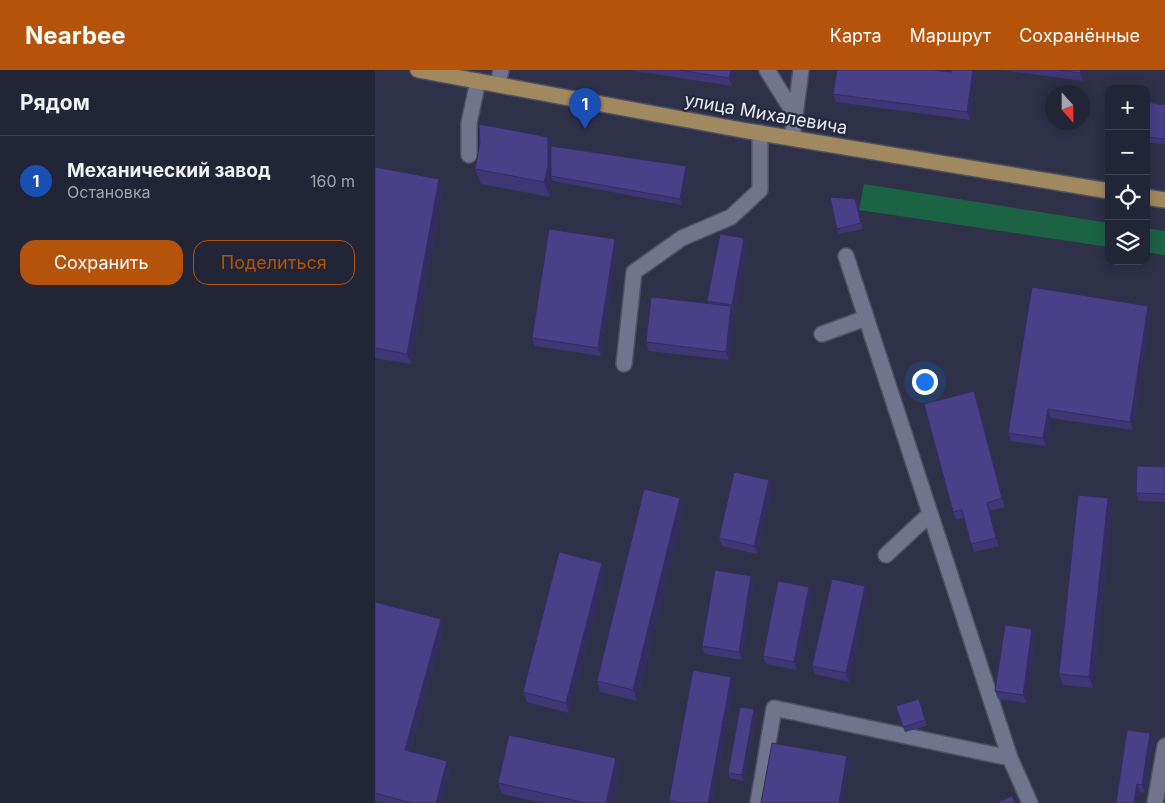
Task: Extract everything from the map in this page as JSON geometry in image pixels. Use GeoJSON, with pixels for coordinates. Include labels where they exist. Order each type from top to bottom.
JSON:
{"type":"FeatureCollection","features":[{"type":"Feature","properties":{"kind":"main road","name":"улица Михалевича"},"geometry":{"type":"LineString","coordinates":[[418,70],[445,72],[478,80],[499,77],[760,133],[1105,190]]}},
{"type":"Feature","properties":{"kind":"main road"},"geometry":{"type":"LineString","coordinates":[[1150,198],[1165,200]]}},
{"type":"Feature","properties":{"kind":"street"},"geometry":{"type":"LineString","coordinates":[[767,70],[795,115]]}},
{"type":"Feature","properties":{"kind":"street"},"geometry":{"type":"LineString","coordinates":[[792,138],[801,70]]}},
{"type":"Feature","properties":{"kind":"street"},"geometry":{"type":"LineString","coordinates":[[469,155],[469,123],[478,80]]}},
{"type":"Feature","properties":{"kind":"street"},"geometry":{"type":"LineString","coordinates":[[624,364],[634,272],[682,238],[731,216],[760,190],[760,133]]}},
{"type":"Feature","properties":{"kind":"street"},"geometry":{"type":"LineString","coordinates":[[846,256],[1010,758],[1031,803]]}},
{"type":"Feature","properties":{"kind":"street"},"geometry":{"type":"LineString","coordinates":[[822,334],[866,318]]}},
{"type":"Feature","properties":{"kind":"street"},"geometry":{"type":"LineString","coordinates":[[886,555],[930,514]]}},
{"type":"Feature","properties":{"kind":"street"},"geometry":{"type":"LineString","coordinates":[[758,803],[774,708],[1010,758]]}},
{"type":"Feature","properties":{"kind":"street"},"geometry":{"type":"LineString","coordinates":[[1155,803],[1165,746]]}},
{"type":"Feature","properties":{"kind":"green space"},"geometry":{"type":"Polygon","coordinates":[[[864,184],[1105,222],[1105,246],[859,210],[864,184]]]}},
{"type":"Feature","properties":{"kind":"green space"},"geometry":{"type":"Polygon","coordinates":[[[1150,229],[1165,231],[1165,255],[1150,253],[1150,229]]]}},
{"type":"Feature","properties":{"kind":"building"},"geometry":{"type":"Polygon","coordinates":[[[679,70],[731,70],[729,78],[679,70]]]}},
{"type":"Feature","properties":{"kind":"building"},"geometry":{"type":"Polygon","coordinates":[[[837,70],[933,70],[951,72],[951,70],[973,70],[967,112],[833,94],[837,70]]]}},
{"type":"Feature","properties":{"kind":"building"},"geometry":{"type":"Polygon","coordinates":[[[1059,70],[1081,70],[1080,73],[1059,70]]]}},
{"type":"Feature","properties":{"kind":"building"},"geometry":{"type":"Polygon","coordinates":[[[1150,103],[1165,105],[1165,139],[1150,137],[1150,103]]]}},
{"type":"Feature","properties":{"kind":"building"},"geometry":{"type":"Polygon","coordinates":[[[479,124],[548,137],[548,166],[544,182],[475,169],[480,143],[479,124]]]}},
{"type":"Feature","properties":{"kind":"building"},"geometry":{"type":"Polygon","coordinates":[[[551,146],[686,166],[680,199],[551,176],[551,146]]]}},
{"type":"Feature","properties":{"kind":"building"},"geometry":{"type":"Polygon","coordinates":[[[375,167],[439,179],[407,354],[375,348],[375,167]]]}},
{"type":"Feature","properties":{"kind":"building"},"geometry":{"type":"Polygon","coordinates":[[[830,197],[855,199],[861,223],[837,229],[830,197]]]}},
{"type":"Feature","properties":{"kind":"building"},"geometry":{"type":"Polygon","coordinates":[[[549,229],[615,239],[598,348],[532,338],[549,229]]]}},
{"type":"Feature","properties":{"kind":"building"},"geometry":{"type":"Polygon","coordinates":[[[720,234],[744,238],[732,305],[707,301],[720,234]]]}},
{"type":"Feature","properties":{"kind":"building"},"geometry":{"type":"Polygon","coordinates":[[[1032,287],[1148,306],[1130,422],[1048,409],[1043,438],[1008,433],[1032,287]]]}},
{"type":"Feature","properties":{"kind":"building"},"geometry":{"type":"Polygon","coordinates":[[[651,297],[731,306],[726,352],[646,342],[651,297]]]}},
{"type":"Feature","properties":{"kind":"building"},"geometry":{"type":"Polygon","coordinates":[[[974,391],[1002,498],[987,503],[996,538],[971,544],[962,510],[953,512],[924,404],[974,391]]]}},
{"type":"Feature","properties":{"kind":"building"},"geometry":{"type":"Polygon","coordinates":[[[1137,466],[1165,467],[1165,494],[1136,493],[1137,466]]]}},
{"type":"Feature","properties":{"kind":"building"},"geometry":{"type":"Polygon","coordinates":[[[734,472],[769,480],[754,546],[719,538],[734,472]]]}},
{"type":"Feature","properties":{"kind":"building"},"geometry":{"type":"Polygon","coordinates":[[[644,489],[680,498],[633,690],[597,681],[644,489]]]}},
{"type":"Feature","properties":{"kind":"building"},"geometry":{"type":"Polygon","coordinates":[[[1078,495],[1108,498],[1089,677],[1059,674],[1078,495]]]}},
{"type":"Feature","properties":{"kind":"building"},"geometry":{"type":"Polygon","coordinates":[[[559,552],[602,563],[566,703],[523,692],[559,552]]]}},
{"type":"Feature","properties":{"kind":"building"},"geometry":{"type":"Polygon","coordinates":[[[715,570],[751,576],[739,652],[702,646],[715,570]]]}},
{"type":"Feature","properties":{"kind":"building"},"geometry":{"type":"Polygon","coordinates":[[[832,579],[865,586],[846,673],[812,666],[832,579]]]}},
{"type":"Feature","properties":{"kind":"building"},"geometry":{"type":"Polygon","coordinates":[[[778,581],[809,587],[794,662],[763,656],[778,581]]]}},
{"type":"Feature","properties":{"kind":"building"},"geometry":{"type":"Polygon","coordinates":[[[375,602],[441,619],[405,750],[447,761],[436,803],[411,803],[375,793],[375,602]]]}},
{"type":"Feature","properties":{"kind":"building"},"geometry":{"type":"Polygon","coordinates":[[[1005,625],[1032,629],[1023,695],[995,691],[1005,625]]]}},
{"type":"Feature","properties":{"kind":"building"},"geometry":{"type":"Polygon","coordinates":[[[693,670],[731,677],[708,803],[684,803],[669,800],[693,670]]]}},
{"type":"Feature","properties":{"kind":"building"},"geometry":{"type":"Polygon","coordinates":[[[919,699],[925,720],[903,727],[896,706],[919,699]]]}},
{"type":"Feature","properties":{"kind":"building"},"geometry":{"type":"Polygon","coordinates":[[[740,707],[754,709],[742,775],[728,773],[740,707]]]}},
{"type":"Feature","properties":{"kind":"building"},"geometry":{"type":"Polygon","coordinates":[[[1127,730],[1150,733],[1142,785],[1137,784],[1134,803],[1116,803],[1127,730]]]}},
{"type":"Feature","properties":{"kind":"building"},"geometry":{"type":"Polygon","coordinates":[[[509,735],[616,758],[606,803],[586,803],[498,783],[509,735]]]}},
{"type":"Feature","properties":{"kind":"building"},"geometry":{"type":"Polygon","coordinates":[[[772,743],[847,756],[839,803],[761,803],[772,743]]]}},
{"type":"Feature","properties":{"kind":"building"},"geometry":{"type":"Polygon","coordinates":[[[1012,796],[1015,803],[996,803],[1012,796]]]}},
{"type":"Feature","properties":{"kind":"place","name":"Механический завод"},"geometry":{"type":"Point","coordinates":[585,129]}}]}
